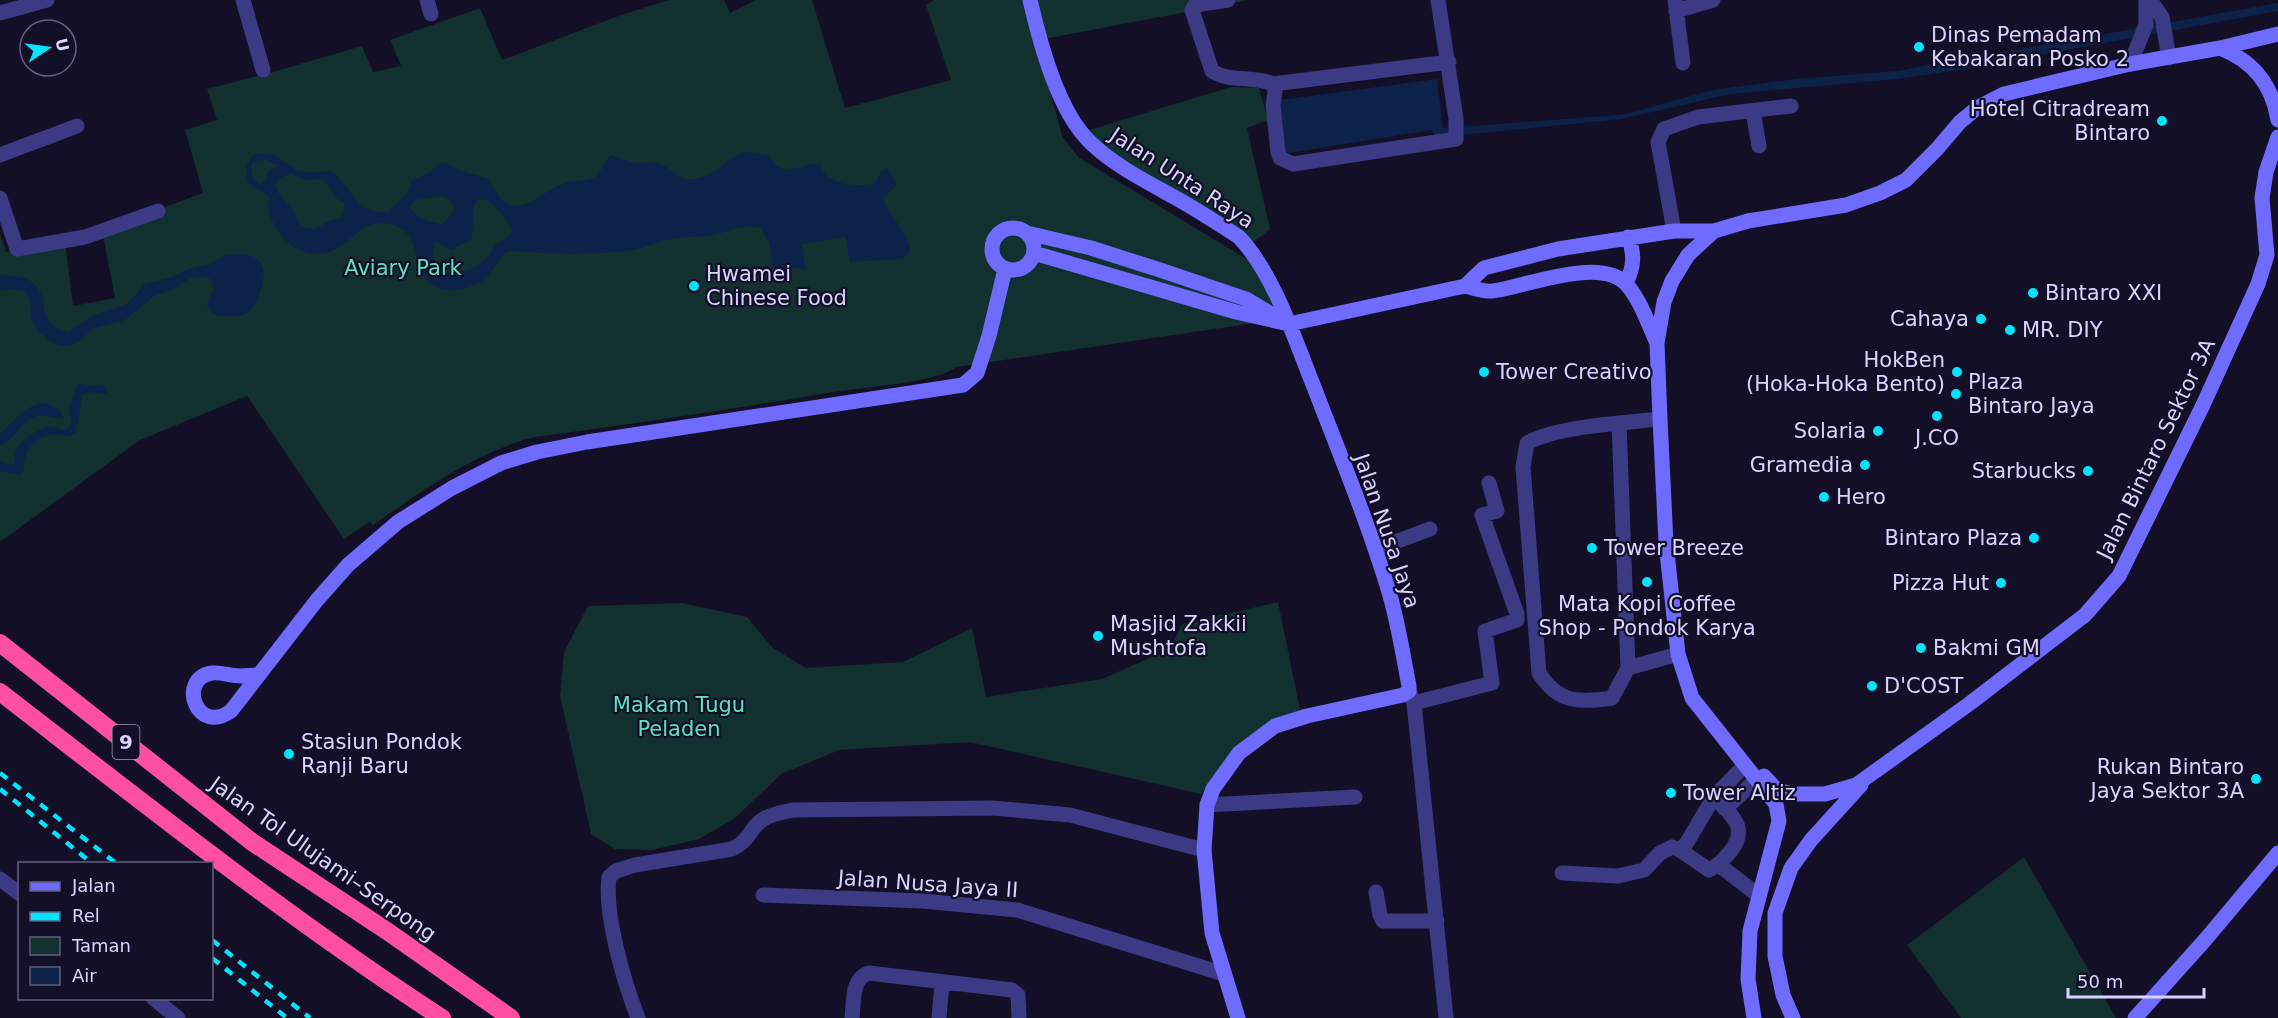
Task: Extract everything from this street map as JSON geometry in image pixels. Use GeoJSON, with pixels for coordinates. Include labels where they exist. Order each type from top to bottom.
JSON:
{"type":"FeatureCollection","features":[{"type":"Feature","properties":{"kind":"highway","name":"Jalan Tol Ulujami–Serpong"},"geometry":{"type":"LineString","coordinates":[[0,643],[252,842],[387,931],[511,1018]]}},
{"type":"Feature","properties":{"kind":"highway","name":"9"},"geometry":{"type":"LineString","coordinates":[[0,692],[226,867],[365,968],[442,1018]]}},
{"type":"Feature","properties":{"kind":"street"},"geometry":{"type":"LineString","coordinates":[[0,14],[47,0]]}},
{"type":"Feature","properties":{"kind":"street"},"geometry":{"type":"LineString","coordinates":[[243,0],[263,70]]}},
{"type":"Feature","properties":{"kind":"street","name":"Jalan Unta Raya"},"geometry":{"type":"LineString","coordinates":[[1030,0],[1044,53],[1062,99],[1077,126],[1090,143],[1134,174],[1239,237],[1253,256],[1289,324]]}},
{"type":"Feature","properties":{"kind":"street"},"geometry":{"type":"LineString","coordinates":[[1228,0],[1195,5],[1192,10],[1212,71],[1222,77],[1264,80],[1273,84],[1449,62]]}},
{"type":"Feature","properties":{"kind":"street"},"geometry":{"type":"LineString","coordinates":[[1273,84],[1278,152],[1280,158],[1293,165],[1456,139],[1457,130],[1449,62],[1438,0]]}},
{"type":"Feature","properties":{"kind":"street"},"geometry":{"type":"LineString","coordinates":[[1683,63],[1675,5],[1713,0]]}},
{"type":"Feature","properties":{"kind":"street"},"geometry":{"type":"LineString","coordinates":[[2148,0],[2162,19],[2168,51]]}},
{"type":"Feature","properties":{"kind":"street"},"geometry":{"type":"LineString","coordinates":[[2133,58],[2146,26],[2148,0]]}},
{"type":"Feature","properties":{"kind":"street","name":"Jalan Bintaro Sektor 3A"},"geometry":{"type":"LineString","coordinates":[[1754,1018],[1748,979],[1750,931],[1779,821],[1776,804],[1692,698],[1678,654],[1666,543],[1657,343],[1664,302],[1672,281],[1688,255],[1714,231],[1748,221],[1846,205],[1880,193],[1906,180],[1960,122],[1987,101],[2018,89],[2133,58],[2168,51],[2220,48],[2278,34]]}},
{"type":"Feature","properties":{"kind":"street"},"geometry":{"type":"LineString","coordinates":[[2220,48],[2249,63],[2260,75],[2276,105],[2278,120]]}},
{"type":"Feature","properties":{"kind":"street"},"geometry":{"type":"LineString","coordinates":[[1674,231],[1658,142],[1664,129],[1698,117],[1791,106]]}},
{"type":"Feature","properties":{"kind":"street"},"geometry":{"type":"LineString","coordinates":[[1754,111],[1759,146]]}},
{"type":"Feature","properties":{"kind":"street"},"geometry":{"type":"LineString","coordinates":[[0,155],[77,126]]}},
{"type":"Feature","properties":{"kind":"street","name":"Jalan Bintaro Sektor 3A"},"geometry":{"type":"LineString","coordinates":[[1743,762],[1750,762],[1777,790],[1793,794],[1825,794],[1856,785],[2085,615],[2119,576],[2203,405],[2258,284],[2267,255],[2262,198],[2266,172],[2278,137],[2278,129]]}},
{"type":"Feature","properties":{"kind":"street"},"geometry":{"type":"LineString","coordinates":[[0,198],[16,249],[86,237],[158,211]]}},
{"type":"Feature","properties":{"kind":"street"},"geometry":{"type":"LineString","coordinates":[[1007,229],[1021,229],[1032,239],[1034,253],[1031,260],[1020,269],[1005,268],[999,265],[993,252],[996,238],[1007,229]]}},
{"type":"Feature","properties":{"kind":"street"},"geometry":{"type":"LineString","coordinates":[[1465,286],[1484,268],[1558,249],[1674,231],[1714,231]]}},
{"type":"Feature","properties":{"kind":"street"},"geometry":{"type":"LineString","coordinates":[[1027,233],[1091,248],[1246,299],[1289,324]]}},
{"type":"Feature","properties":{"kind":"street"},"geometry":{"type":"LineString","coordinates":[[1626,283],[1634,261],[1633,248],[1628,237]]}},
{"type":"Feature","properties":{"kind":"street"},"geometry":{"type":"LineString","coordinates":[[1034,253],[1236,312],[1289,324],[1465,286],[1490,291],[1581,272],[1609,275],[1626,283],[1640,306],[1657,343]]}},
{"type":"Feature","properties":{"kind":"street"},"geometry":{"type":"LineString","coordinates":[[258,675],[239,676],[221,673],[206,675],[195,686],[193,693],[197,708],[202,713],[217,717],[225,715],[235,705],[317,600],[348,565],[398,522],[452,488],[501,464],[537,452],[587,442],[963,385],[976,373],[989,336],[1005,268]]}},
{"type":"Feature","properties":{"kind":"street","name":"Jalan Nusa Jaya"},"geometry":{"type":"LineString","coordinates":[[1289,324],[1376,549],[1390,595],[1411,697]]}},
{"type":"Feature","properties":{"kind":"street"},"geometry":{"type":"LineString","coordinates":[[1619,423],[1628,668],[1612,698],[1592,701],[1562,697],[1548,688],[1539,673],[1523,467],[1527,443],[1542,435],[1619,423],[1660,419]]}},
{"type":"Feature","properties":{"kind":"street"},"geometry":{"type":"LineString","coordinates":[[1238,1018],[1212,933],[1204,850],[1207,805],[1213,789],[1239,753],[1275,726],[1307,716],[1403,695],[1411,697],[1492,683],[1485,631],[1517,620],[1517,614],[1482,515],[1497,511],[1489,483]]}},
{"type":"Feature","properties":{"kind":"street"},"geometry":{"type":"LineString","coordinates":[[1376,549],[1430,529]]}},
{"type":"Feature","properties":{"kind":"street"},"geometry":{"type":"LineString","coordinates":[[1628,668],[1678,654]]}},
{"type":"Feature","properties":{"kind":"street"},"geometry":{"type":"LineString","coordinates":[[221,673],[228,677],[237,689],[235,705]]}},
{"type":"Feature","properties":{"kind":"street"},"geometry":{"type":"LineString","coordinates":[[1411,697],[1446,1018]]}},
{"type":"Feature","properties":{"kind":"street"},"geometry":{"type":"LineString","coordinates":[[1680,850],[1686,844],[1714,797],[1743,762]]}},
{"type":"Feature","properties":{"kind":"street","name":"Jalan Bintaro Sektor 3A"},"geometry":{"type":"LineString","coordinates":[[1794,1018],[1783,995],[1775,956],[1775,913],[1791,868],[1811,840],[1869,776]]}},
{"type":"Feature","properties":{"kind":"street"},"geometry":{"type":"LineString","coordinates":[[1725,809],[1757,779]]}},
{"type":"Feature","properties":{"kind":"street"},"geometry":{"type":"LineString","coordinates":[[1207,805],[1354,796]]}},
{"type":"Feature","properties":{"kind":"street"},"geometry":{"type":"LineString","coordinates":[[1562,873],[1618,876],[1644,870],[1660,854],[1672,847],[1709,870],[1719,865],[1738,841],[1738,827],[1735,820],[1714,797]]}},
{"type":"Feature","properties":{"kind":"street"},"geometry":{"type":"LineString","coordinates":[[638,1018],[627,988],[609,908],[609,877],[616,871],[635,865],[732,849],[743,844],[761,820],[776,814],[794,810],[889,807],[1003,809],[1070,815],[1204,850]]}},
{"type":"Feature","properties":{"kind":"street"},"geometry":{"type":"LineString","coordinates":[[2135,1018],[2205,940],[2278,853]]}},
{"type":"Feature","properties":{"kind":"street"},"geometry":{"type":"LineString","coordinates":[[1719,865],[1758,895]]}},
{"type":"Feature","properties":{"kind":"street"},"geometry":{"type":"LineString","coordinates":[[1,881],[18,893]]}},
{"type":"Feature","properties":{"kind":"street"},"geometry":{"type":"LineString","coordinates":[[1376,892],[1383,921],[1437,921]]}},
{"type":"Feature","properties":{"kind":"street","name":"Jalan Nusa Jaya II"},"geometry":{"type":"LineString","coordinates":[[763,895],[923,901],[1017,910],[1224,974]]}},
{"type":"Feature","properties":{"kind":"street"},"geometry":{"type":"LineString","coordinates":[[852,1018],[856,982],[861,976],[869,974],[942,984],[1012,990],[1018,995],[1019,1018]]}},
{"type":"Feature","properties":{"kind":"street"},"geometry":{"type":"LineString","coordinates":[[939,1018],[942,984]]}},
{"type":"Feature","properties":{"kind":"street"},"geometry":{"type":"LineString","coordinates":[[154,1000],[178,1018]]}},
{"type":"Feature","properties":{"kind":"green space","name":"Aviary Park"},"geometry":{"type":"Polygon","coordinates":[[[669,0],[724,0],[730,13],[756,0],[812,0],[845,108],[951,80],[926,5],[934,0],[1026,0],[1062,136],[1078,157],[1250,261],[1283,319],[956,367],[946,373],[915,381],[535,437],[471,462],[373,525],[369,522],[344,539],[247,396],[140,440],[0,542],[0,234],[6,252],[65,241],[73,306],[115,298],[102,230],[203,193],[185,130],[217,120],[207,89],[362,46],[373,72],[401,66],[390,40],[480,8],[502,60],[621,15],[669,0]]]}},
{"type":"Feature","properties":{"kind":"green space"},"geometry":{"type":"Polygon","coordinates":[[[1031,0],[1244,0],[1244,1],[1044,39],[1031,0]]]}},
{"type":"Feature","properties":{"kind":"green space"},"geometry":{"type":"Polygon","coordinates":[[[1231,87],[1259,88],[1268,120],[1247,128],[1270,229],[1251,244],[1076,134],[1231,87]]]}},
{"type":"Feature","properties":{"kind":"green space","name":"Makam Tugu Peladen"},"geometry":{"type":"Polygon","coordinates":[[[1278,602],[1300,710],[1280,717],[1237,748],[1201,794],[970,742],[839,750],[781,774],[735,818],[699,839],[652,850],[615,849],[591,834],[560,696],[564,652],[588,606],[682,603],[747,617],[773,648],[806,668],[903,662],[972,628],[986,697],[1102,679],[1170,649],[1182,624],[1278,602]]]}},
{"type":"Feature","properties":{"kind":"green space"},"geometry":{"type":"Polygon","coordinates":[[[2024,857],[2116,1018],[1961,1018],[1907,945],[2024,857]]]}},
{"type":"Feature","properties":{"kind":"water"},"geometry":{"type":"Polygon","coordinates":[[[2278,3],[2278,11],[1953,71],[1897,79],[1730,94],[1622,119],[1461,135],[1435,136],[1432,130],[1283,154],[1280,100],[1437,79],[1443,128],[1622,115],[1713,90],[1796,79],[1897,71],[2278,3]]]}},
{"type":"Feature","properties":{"kind":"water"},"geometry":{"type":"Polygon","coordinates":[[[746,152],[767,155],[773,163],[785,169],[820,164],[828,177],[851,185],[876,183],[881,171],[887,168],[897,185],[883,199],[903,231],[910,252],[902,259],[850,262],[846,237],[801,244],[806,269],[793,268],[784,274],[777,272],[772,264],[769,243],[761,228],[747,226],[707,236],[671,239],[627,251],[584,254],[506,252],[483,280],[468,288],[450,290],[434,286],[428,281],[423,274],[410,237],[399,227],[389,224],[380,223],[366,227],[341,246],[324,253],[314,254],[297,248],[276,229],[270,215],[269,197],[250,186],[246,173],[248,162],[255,154],[273,154],[297,171],[313,173],[328,171],[336,174],[362,207],[376,212],[388,212],[407,193],[411,181],[431,172],[434,166],[443,162],[461,171],[487,178],[503,201],[511,205],[519,205],[528,203],[567,182],[592,179],[611,155],[640,163],[652,162],[664,165],[678,176],[689,179],[713,172],[739,154],[746,152]],[[266,159],[252,162],[252,176],[262,184],[269,171],[278,166],[266,159]],[[289,174],[277,181],[276,189],[291,207],[303,227],[314,229],[343,214],[344,203],[335,196],[323,180],[307,180],[289,174]],[[441,196],[415,200],[409,207],[412,211],[419,217],[432,222],[441,224],[453,211],[451,200],[441,196]],[[478,200],[473,206],[472,238],[452,250],[437,242],[433,244],[434,261],[438,271],[457,272],[477,266],[487,258],[497,244],[513,231],[488,201],[478,200]]]}},
{"type":"Feature","properties":{"kind":"water"},"geometry":{"type":"Polygon","coordinates":[[[238,254],[259,260],[263,270],[258,299],[246,314],[234,317],[214,313],[207,307],[214,290],[212,280],[205,277],[191,278],[174,289],[154,296],[125,320],[93,329],[77,343],[67,346],[52,343],[37,330],[31,317],[30,300],[25,291],[10,289],[0,291],[0,274],[20,277],[32,282],[38,288],[51,324],[69,332],[94,315],[127,304],[146,283],[171,278],[188,269],[210,264],[224,256],[238,254]]]}},
{"type":"Feature","properties":{"kind":"water"},"geometry":{"type":"Polygon","coordinates":[[[78,383],[90,386],[102,385],[108,390],[106,394],[88,392],[82,395],[76,433],[67,436],[51,435],[39,439],[27,452],[24,471],[20,475],[0,471],[0,461],[14,465],[18,446],[31,435],[50,426],[64,430],[70,427],[72,422],[69,408],[78,383]]]}},
{"type":"Feature","properties":{"kind":"water"},"geometry":{"type":"Polygon","coordinates":[[[46,403],[60,410],[63,418],[41,415],[29,419],[11,439],[0,445],[0,433],[26,410],[46,403]]]}},
{"type":"Feature","properties":{"kind":"railway"},"geometry":{"type":"LineString","coordinates":[[0,773],[114,862]]}},
{"type":"Feature","properties":{"kind":"railway"},"geometry":{"type":"LineString","coordinates":[[0,789],[91,862]]}},
{"type":"Feature","properties":{"kind":"railway"},"geometry":{"type":"LineString","coordinates":[[213,941],[310,1018]]}},
{"type":"Feature","properties":{"kind":"railway"},"geometry":{"type":"LineString","coordinates":[[213,959],[287,1018]]}},
{"type":"Feature","properties":{"kind":"place","name":"Dinas Pemadam Kebakaran Posko 2"},"geometry":{"type":"Point","coordinates":[1919,47]}},
{"type":"Feature","properties":{"kind":"place","name":"Hotel Citradream Bintaro"},"geometry":{"type":"Point","coordinates":[2162,121]}},
{"type":"Feature","properties":{"kind":"place","name":"Hwamei Chinese Food"},"geometry":{"type":"Point","coordinates":[694,286]}},
{"type":"Feature","properties":{"kind":"place","name":"Bintaro XXI"},"geometry":{"type":"Point","coordinates":[2033,293]}},
{"type":"Feature","properties":{"kind":"place","name":"Cahaya"},"geometry":{"type":"Point","coordinates":[1981,319]}},
{"type":"Feature","properties":{"kind":"place","name":"MR. DIY"},"geometry":{"type":"Point","coordinates":[2010,330]}},
{"type":"Feature","properties":{"kind":"place","name":"Tower Creativo"},"geometry":{"type":"Point","coordinates":[1484,372]}},
{"type":"Feature","properties":{"kind":"place","name":"HokBen (Hoka-Hoka Bento)"},"geometry":{"type":"Point","coordinates":[1957,372]}},
{"type":"Feature","properties":{"kind":"place","name":"Plaza Bintaro Jaya"},"geometry":{"type":"Point","coordinates":[1956,394]}},
{"type":"Feature","properties":{"kind":"place","name":"J.CO"},"geometry":{"type":"Point","coordinates":[1937,416]}},
{"type":"Feature","properties":{"kind":"place","name":"Solaria"},"geometry":{"type":"Point","coordinates":[1878,431]}},
{"type":"Feature","properties":{"kind":"place","name":"Gramedia"},"geometry":{"type":"Point","coordinates":[1865,465]}},
{"type":"Feature","properties":{"kind":"place","name":"Starbucks"},"geometry":{"type":"Point","coordinates":[2088,471]}},
{"type":"Feature","properties":{"kind":"place","name":"Hero"},"geometry":{"type":"Point","coordinates":[1824,497]}},
{"type":"Feature","properties":{"kind":"place","name":"Bintaro Plaza"},"geometry":{"type":"Point","coordinates":[2034,538]}},
{"type":"Feature","properties":{"kind":"place","name":"Tower Breeze"},"geometry":{"type":"Point","coordinates":[1592,548]}},
{"type":"Feature","properties":{"kind":"place","name":"Mata Kopi Coffee Shop - Pondok Karya"},"geometry":{"type":"Point","coordinates":[1647,582]}},
{"type":"Feature","properties":{"kind":"place","name":"Pizza Hut"},"geometry":{"type":"Point","coordinates":[2001,583]}},
{"type":"Feature","properties":{"kind":"place","name":"Masjid Zakkii Mushtofa"},"geometry":{"type":"Point","coordinates":[1098,636]}},
{"type":"Feature","properties":{"kind":"place","name":"Bakmi GM"},"geometry":{"type":"Point","coordinates":[1921,648]}},
{"type":"Feature","properties":{"kind":"place","name":"D'COST"},"geometry":{"type":"Point","coordinates":[1872,686]}},
{"type":"Feature","properties":{"kind":"place","name":"Stasiun Pondok Ranji Baru"},"geometry":{"type":"Point","coordinates":[289,754]}},
{"type":"Feature","properties":{"kind":"place","name":"Rukan Bintaro Jaya Sektor 3A"},"geometry":{"type":"Point","coordinates":[2256,779]}},
{"type":"Feature","properties":{"kind":"place","name":"Tower Altiz"},"geometry":{"type":"Point","coordinates":[1671,793]}}]}
